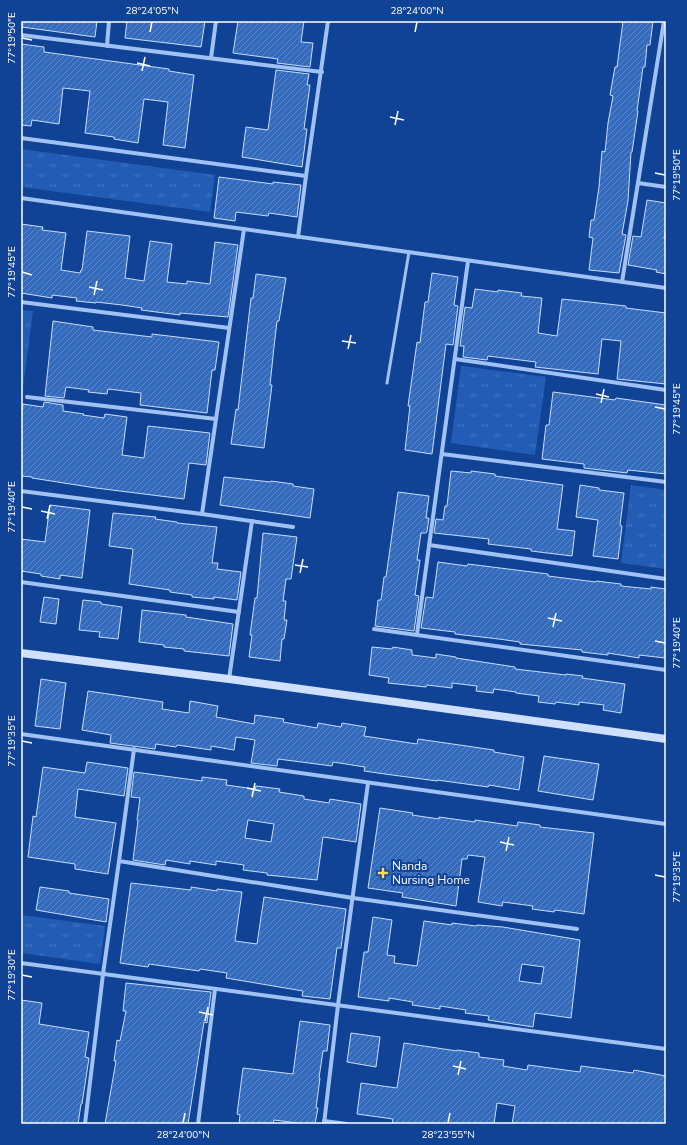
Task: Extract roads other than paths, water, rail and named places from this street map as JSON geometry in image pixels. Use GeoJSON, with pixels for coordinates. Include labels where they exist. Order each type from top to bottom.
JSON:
{"type":"FeatureCollection","features":[{"type":"Feature","properties":{"kind":"street"},"geometry":{"type":"LineString","coordinates":[[107,46],[110,21]]}},
{"type":"Feature","properties":{"kind":"street"},"geometry":{"type":"LineString","coordinates":[[211,58],[216,21]]}},
{"type":"Feature","properties":{"kind":"street"},"geometry":{"type":"LineString","coordinates":[[298,237],[328,21]]}},
{"type":"Feature","properties":{"kind":"street"},"geometry":{"type":"LineString","coordinates":[[622,282],[664,21]]}},
{"type":"Feature","properties":{"kind":"street"},"geometry":{"type":"LineString","coordinates":[[21,35],[322,72]]}},
{"type":"Feature","properties":{"kind":"street"},"geometry":{"type":"LineString","coordinates":[[21,138],[306,176]]}},
{"type":"Feature","properties":{"kind":"street"},"geometry":{"type":"LineString","coordinates":[[638,184],[666,187]]}},
{"type":"Feature","properties":{"kind":"street"},"geometry":{"type":"LineString","coordinates":[[21,198],[666,288]]}},
{"type":"Feature","properties":{"kind":"street"},"geometry":{"type":"LineString","coordinates":[[202,514],[244,229]]}},
{"type":"Feature","properties":{"kind":"street"},"geometry":{"type":"LineString","coordinates":[[417,634],[468,261]]}},
{"type":"Feature","properties":{"kind":"street"},"geometry":{"type":"LineString","coordinates":[[21,302],[229,328]]}},
{"type":"Feature","properties":{"kind":"street"},"geometry":{"type":"LineString","coordinates":[[455,359],[666,390]]}},
{"type":"Feature","properties":{"kind":"street"},"geometry":{"type":"LineString","coordinates":[[27,397],[216,419]]}},
{"type":"Feature","properties":{"kind":"street"},"geometry":{"type":"LineString","coordinates":[[442,454],[666,482]]}},
{"type":"Feature","properties":{"kind":"street"},"geometry":{"type":"LineString","coordinates":[[21,491],[293,527]]}},
{"type":"Feature","properties":{"kind":"street"},"geometry":{"type":"LineString","coordinates":[[229,679],[252,521]]}},
{"type":"Feature","properties":{"kind":"street"},"geometry":{"type":"LineString","coordinates":[[429,544],[666,579]]}},
{"type":"Feature","properties":{"kind":"street"},"geometry":{"type":"LineString","coordinates":[[21,582],[239,612]]}},
{"type":"Feature","properties":{"kind":"street"},"geometry":{"type":"LineString","coordinates":[[374,629],[666,670]]}},
{"type":"Feature","properties":{"kind":"street"},"geometry":{"type":"LineString","coordinates":[[21,653],[229,679],[666,739]]}},
{"type":"Feature","properties":{"kind":"street"},"geometry":{"type":"LineString","coordinates":[[21,734],[666,824]]}},
{"type":"Feature","properties":{"kind":"street"},"geometry":{"type":"LineString","coordinates":[[85,1124],[103,974],[120,861],[134,749]]}},
{"type":"Feature","properties":{"kind":"street"},"geometry":{"type":"LineString","coordinates":[[347,1124],[324,1122],[368,783]]}},
{"type":"Feature","properties":{"kind":"street"},"geometry":{"type":"LineString","coordinates":[[120,861],[353,898],[577,929]]}},
{"type":"Feature","properties":{"kind":"street"},"geometry":{"type":"LineString","coordinates":[[21,963],[666,1049]]}},
{"type":"Feature","properties":{"kind":"street"},"geometry":{"type":"LineString","coordinates":[[198,1124],[215,988]]}},
{"type":"Feature","properties":{"kind":"lane"},"geometry":{"type":"LineString","coordinates":[[387,383],[409,252]]}},
{"type":"Feature","properties":{"kind":"place","name":"Nanda Nursing Home"},"geometry":{"type":"Point","coordinates":[383,873]}}]}
